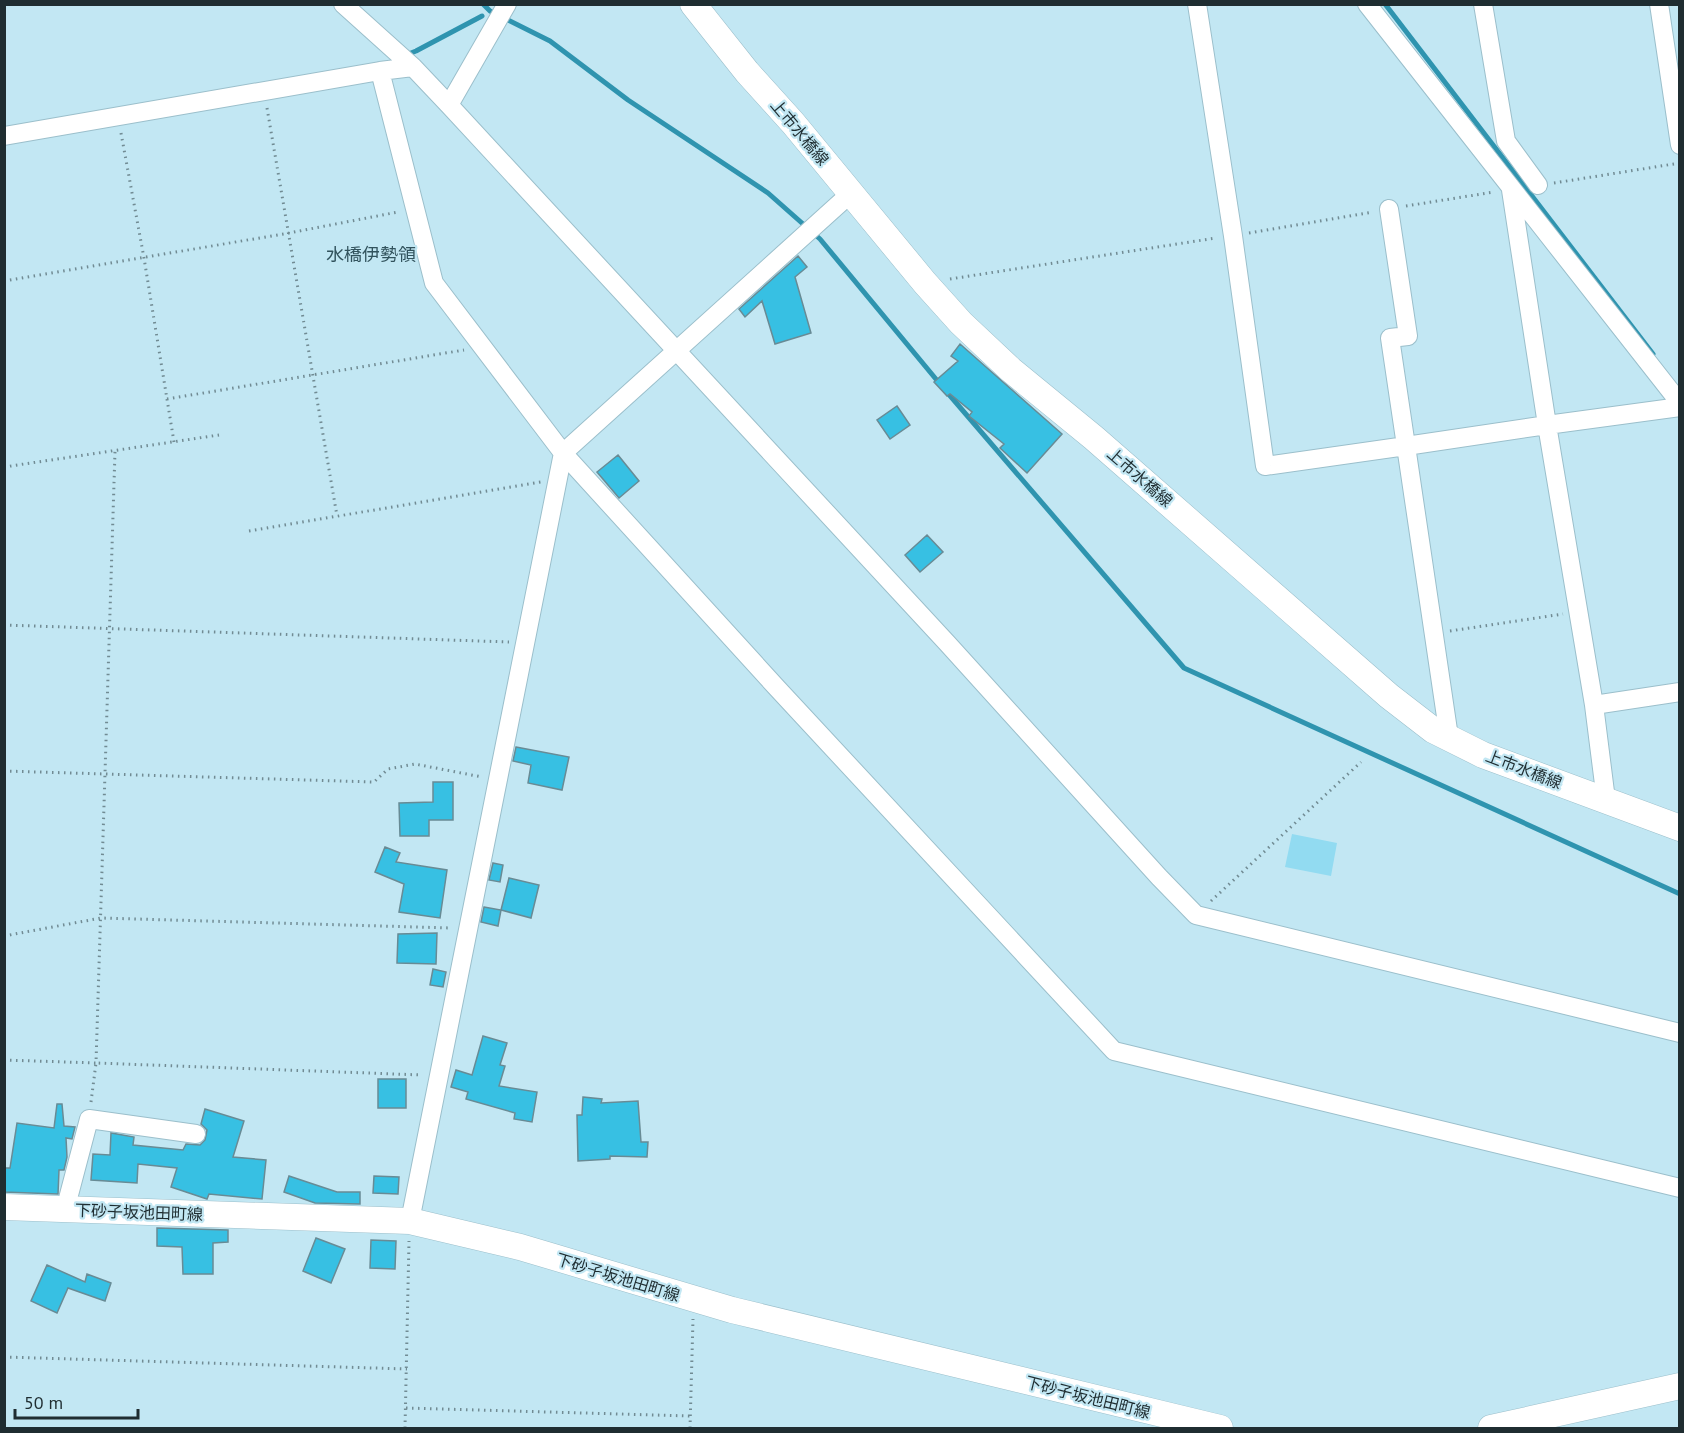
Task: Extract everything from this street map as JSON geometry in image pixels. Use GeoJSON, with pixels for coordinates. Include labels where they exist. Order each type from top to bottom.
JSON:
{"type":"FeatureCollection","features":[{"type":"Feature","properties":{"kind":"main road","name":"上市水橋線"},"geometry":{"type":"LineString","coordinates":[[693,4],[850,194],[962,323],[1011,370],[1103,446],[1389,696],[1433,730],[1484,755],[1680,828]]}},
{"type":"Feature","properties":{"kind":"main road","name":"下砂子坂池田町線"},"geometry":{"type":"LineString","coordinates":[[4,1207],[410,1221],[520,1247],[693,1300],[1220,1428]]}},
{"type":"Feature","properties":{"kind":"main road"},"geometry":{"type":"LineString","coordinates":[[1491,1428],[1680,1386]]}},
{"type":"Feature","properties":{"kind":"street"},"geometry":{"type":"LineString","coordinates":[[342,4],[412,67],[449,105],[1196,915],[1680,1033]]}},
{"type":"Feature","properties":{"kind":"street"},"geometry":{"type":"LineString","coordinates":[[449,105],[507,4]]}},
{"type":"Feature","properties":{"kind":"street"},"geometry":{"type":"LineString","coordinates":[[1197,4],[1233,236],[1265,466],[1680,405],[1367,4]]}},
{"type":"Feature","properties":{"kind":"street"},"geometry":{"type":"LineString","coordinates":[[1483,4],[1506,141],[1538,185]]}},
{"type":"Feature","properties":{"kind":"street"},"geometry":{"type":"LineString","coordinates":[[1659,4],[1680,146]]}},
{"type":"Feature","properties":{"kind":"street"},"geometry":{"type":"LineString","coordinates":[[4,136],[412,67]]}},
{"type":"Feature","properties":{"kind":"street"},"geometry":{"type":"LineString","coordinates":[[380,71],[434,283],[563,453],[777,688],[1114,1051],[1680,1188]]}},
{"type":"Feature","properties":{"kind":"street"},"geometry":{"type":"LineString","coordinates":[[1511,189],[1547,425],[1594,705],[1606,800]]}},
{"type":"Feature","properties":{"kind":"street"},"geometry":{"type":"LineString","coordinates":[[410,1221],[563,453],[850,194]]}},
{"type":"Feature","properties":{"kind":"street"},"geometry":{"type":"LineString","coordinates":[[1389,209],[1408,336],[1390,338],[1449,737]]}},
{"type":"Feature","properties":{"kind":"street"},"geometry":{"type":"LineString","coordinates":[[1594,705],[1680,692]]}},
{"type":"Feature","properties":{"kind":"street"},"geometry":{"type":"LineString","coordinates":[[65,1210],[89,1119],[196,1134]]}},
{"type":"Feature","properties":{"kind":"path"},"geometry":{"type":"LineString","coordinates":[[264,91],[338,516]]}},
{"type":"Feature","properties":{"kind":"path"},"geometry":{"type":"LineString","coordinates":[[118,116],[174,442]]}},
{"type":"Feature","properties":{"kind":"path"},"geometry":{"type":"LineString","coordinates":[[1538,185],[1680,163]]}},
{"type":"Feature","properties":{"kind":"path"},"geometry":{"type":"LineString","coordinates":[[926,283],[1233,236],[1511,189]]}},
{"type":"Feature","properties":{"kind":"path"},"geometry":{"type":"LineString","coordinates":[[4,281],[289,233],[414,209]]}},
{"type":"Feature","properties":{"kind":"path"},"geometry":{"type":"LineString","coordinates":[[167,399],[483,347]]}},
{"type":"Feature","properties":{"kind":"path"},"geometry":{"type":"LineString","coordinates":[[4,467],[219,435]]}},
{"type":"Feature","properties":{"kind":"path"},"geometry":{"type":"LineString","coordinates":[[89,1119],[96,1063],[115,451]]}},
{"type":"Feature","properties":{"kind":"path"},"geometry":{"type":"LineString","coordinates":[[249,531],[558,479]]}},
{"type":"Feature","properties":{"kind":"path"},"geometry":{"type":"LineString","coordinates":[[1434,634],[1578,612]]}},
{"type":"Feature","properties":{"kind":"path"},"geometry":{"type":"LineString","coordinates":[[4,625],[525,642]]}},
{"type":"Feature","properties":{"kind":"path"},"geometry":{"type":"LineString","coordinates":[[1196,915],[1361,762]]}},
{"type":"Feature","properties":{"kind":"path"},"geometry":{"type":"LineString","coordinates":[[4,771],[374,782],[388,768],[415,764],[499,780]]}},
{"type":"Feature","properties":{"kind":"path"},"geometry":{"type":"LineString","coordinates":[[4,936],[100,918],[469,928]]}},
{"type":"Feature","properties":{"kind":"path"},"geometry":{"type":"LineString","coordinates":[[4,1060],[440,1075]]}},
{"type":"Feature","properties":{"kind":"path"},"geometry":{"type":"LineString","coordinates":[[405,1428],[410,1221]]}},
{"type":"Feature","properties":{"kind":"path"},"geometry":{"type":"LineString","coordinates":[[690,1428],[693,1300]]}},
{"type":"Feature","properties":{"kind":"path"},"geometry":{"type":"LineString","coordinates":[[4,1357],[407,1369]]}},
{"type":"Feature","properties":{"kind":"path"},"geometry":{"type":"LineString","coordinates":[[406,1408],[690,1416]]}},
{"type":"Feature","properties":{"kind":"shaded area"},"geometry":{"type":"Polygon","coordinates":[[[1292,834],[1337,843],[1331,876],[1285,867],[1292,834]]]}},
{"type":"Feature","properties":{"kind":"building"},"geometry":{"type":"Polygon","coordinates":[[[798,256],[807,267],[795,277],[811,333],[775,344],[762,301],[745,317],[739,309],[798,256]]]}},
{"type":"Feature","properties":{"kind":"building"},"geometry":{"type":"Polygon","coordinates":[[[960,344],[1062,434],[1027,473],[1000,448],[1004,444],[969,416],[972,412],[950,394],[947,396],[934,382],[958,361],[951,356],[960,344]]]}},
{"type":"Feature","properties":{"kind":"building"},"geometry":{"type":"Polygon","coordinates":[[[897,406],[910,425],[890,439],[877,420],[897,406]]]}},
{"type":"Feature","properties":{"kind":"building"},"geometry":{"type":"Polygon","coordinates":[[[618,455],[639,481],[619,498],[597,472],[618,455]]]}},
{"type":"Feature","properties":{"kind":"building"},"geometry":{"type":"Polygon","coordinates":[[[927,535],[943,552],[920,572],[905,555],[927,535]]]}},
{"type":"Feature","properties":{"kind":"building"},"geometry":{"type":"Polygon","coordinates":[[[516,747],[569,757],[562,790],[528,783],[531,765],[513,761],[516,747]]]}},
{"type":"Feature","properties":{"kind":"building"},"geometry":{"type":"Polygon","coordinates":[[[433,782],[453,782],[453,820],[429,820],[429,836],[400,836],[399,803],[433,802],[433,782]]]}},
{"type":"Feature","properties":{"kind":"building"},"geometry":{"type":"Polygon","coordinates":[[[385,847],[400,853],[396,862],[447,870],[440,918],[399,912],[404,884],[375,872],[385,847]]]}},
{"type":"Feature","properties":{"kind":"building"},"geometry":{"type":"Polygon","coordinates":[[[493,863],[503,865],[500,882],[489,880],[493,863]]]}},
{"type":"Feature","properties":{"kind":"building"},"geometry":{"type":"Polygon","coordinates":[[[509,878],[539,885],[531,918],[501,910],[509,878]]]}},
{"type":"Feature","properties":{"kind":"building"},"geometry":{"type":"Polygon","coordinates":[[[484,907],[501,910],[498,926],[481,922],[484,907]]]}},
{"type":"Feature","properties":{"kind":"building"},"geometry":{"type":"Polygon","coordinates":[[[437,933],[436,964],[397,963],[398,934],[437,933]]]}},
{"type":"Feature","properties":{"kind":"building"},"geometry":{"type":"Polygon","coordinates":[[[433,969],[446,972],[443,987],[430,985],[433,969]]]}},
{"type":"Feature","properties":{"kind":"building"},"geometry":{"type":"Polygon","coordinates":[[[483,1036],[507,1043],[500,1065],[505,1066],[499,1086],[537,1092],[532,1122],[514,1119],[515,1113],[466,1099],[468,1092],[451,1087],[456,1070],[472,1075],[483,1036]]]}},
{"type":"Feature","properties":{"kind":"building"},"geometry":{"type":"Polygon","coordinates":[[[378,1079],[406,1079],[406,1108],[378,1108],[378,1079]]]}},
{"type":"Feature","properties":{"kind":"building"},"geometry":{"type":"Polygon","coordinates":[[[583,1097],[602,1099],[601,1103],[638,1101],[641,1142],[648,1142],[647,1157],[610,1156],[610,1159],[578,1161],[577,1115],[582,1115],[583,1097]]]}},
{"type":"Feature","properties":{"kind":"building"},"geometry":{"type":"Polygon","coordinates":[[[57,1104],[62,1104],[64,1126],[75,1127],[72,1139],[66,1138],[67,1157],[64,1170],[59,1170],[58,1194],[4,1192],[4,1168],[10,1168],[17,1123],[54,1128],[57,1104]]]}},
{"type":"Feature","properties":{"kind":"building"},"geometry":{"type":"Polygon","coordinates":[[[205,1109],[244,1121],[233,1157],[266,1160],[262,1199],[209,1194],[207,1199],[171,1187],[177,1168],[138,1164],[137,1183],[91,1180],[93,1154],[110,1155],[111,1133],[134,1137],[133,1145],[183,1150],[186,1144],[200,1145],[205,1140],[207,1130],[201,1124],[205,1109]]]}},
{"type":"Feature","properties":{"kind":"building"},"geometry":{"type":"Polygon","coordinates":[[[289,1176],[337,1192],[360,1192],[360,1204],[315,1203],[284,1192],[289,1176]]]}},
{"type":"Feature","properties":{"kind":"building"},"geometry":{"type":"Polygon","coordinates":[[[374,1176],[399,1177],[398,1194],[373,1193],[374,1176]]]}},
{"type":"Feature","properties":{"kind":"building"},"geometry":{"type":"Polygon","coordinates":[[[157,1228],[228,1230],[228,1242],[213,1243],[213,1274],[183,1274],[182,1247],[157,1246],[157,1228]]]}},
{"type":"Feature","properties":{"kind":"building"},"geometry":{"type":"Polygon","coordinates":[[[316,1238],[345,1249],[331,1283],[303,1271],[316,1238]]]}},
{"type":"Feature","properties":{"kind":"building"},"geometry":{"type":"Polygon","coordinates":[[[371,1240],[396,1241],[395,1269],[370,1268],[371,1240]]]}},
{"type":"Feature","properties":{"kind":"building"},"geometry":{"type":"Polygon","coordinates":[[[47,1265],[85,1282],[87,1274],[111,1283],[105,1301],[68,1288],[57,1313],[31,1301],[47,1265]]]}},
{"type":"Feature","properties":{"kind":"waterway"},"geometry":{"type":"LineString","coordinates":[[483,4],[490,11],[550,41],[628,100],[768,193],[820,239],[940,384]]}},
{"type":"Feature","properties":{"kind":"waterway"},"geometry":{"type":"LineString","coordinates":[[1385,4],[1653,354]]}},
{"type":"Feature","properties":{"kind":"waterway"},"geometry":{"type":"LineString","coordinates":[[406,55],[482,16]]}},
{"type":"Feature","properties":{"kind":"waterway"},"geometry":{"type":"LineString","coordinates":[[946,391],[1184,668],[1680,894]]}},
{"type":"Feature","properties":{"kind":"district","name":"水橋伊勢領"},"geometry":{"type":"Point","coordinates":[371,254]}}]}
